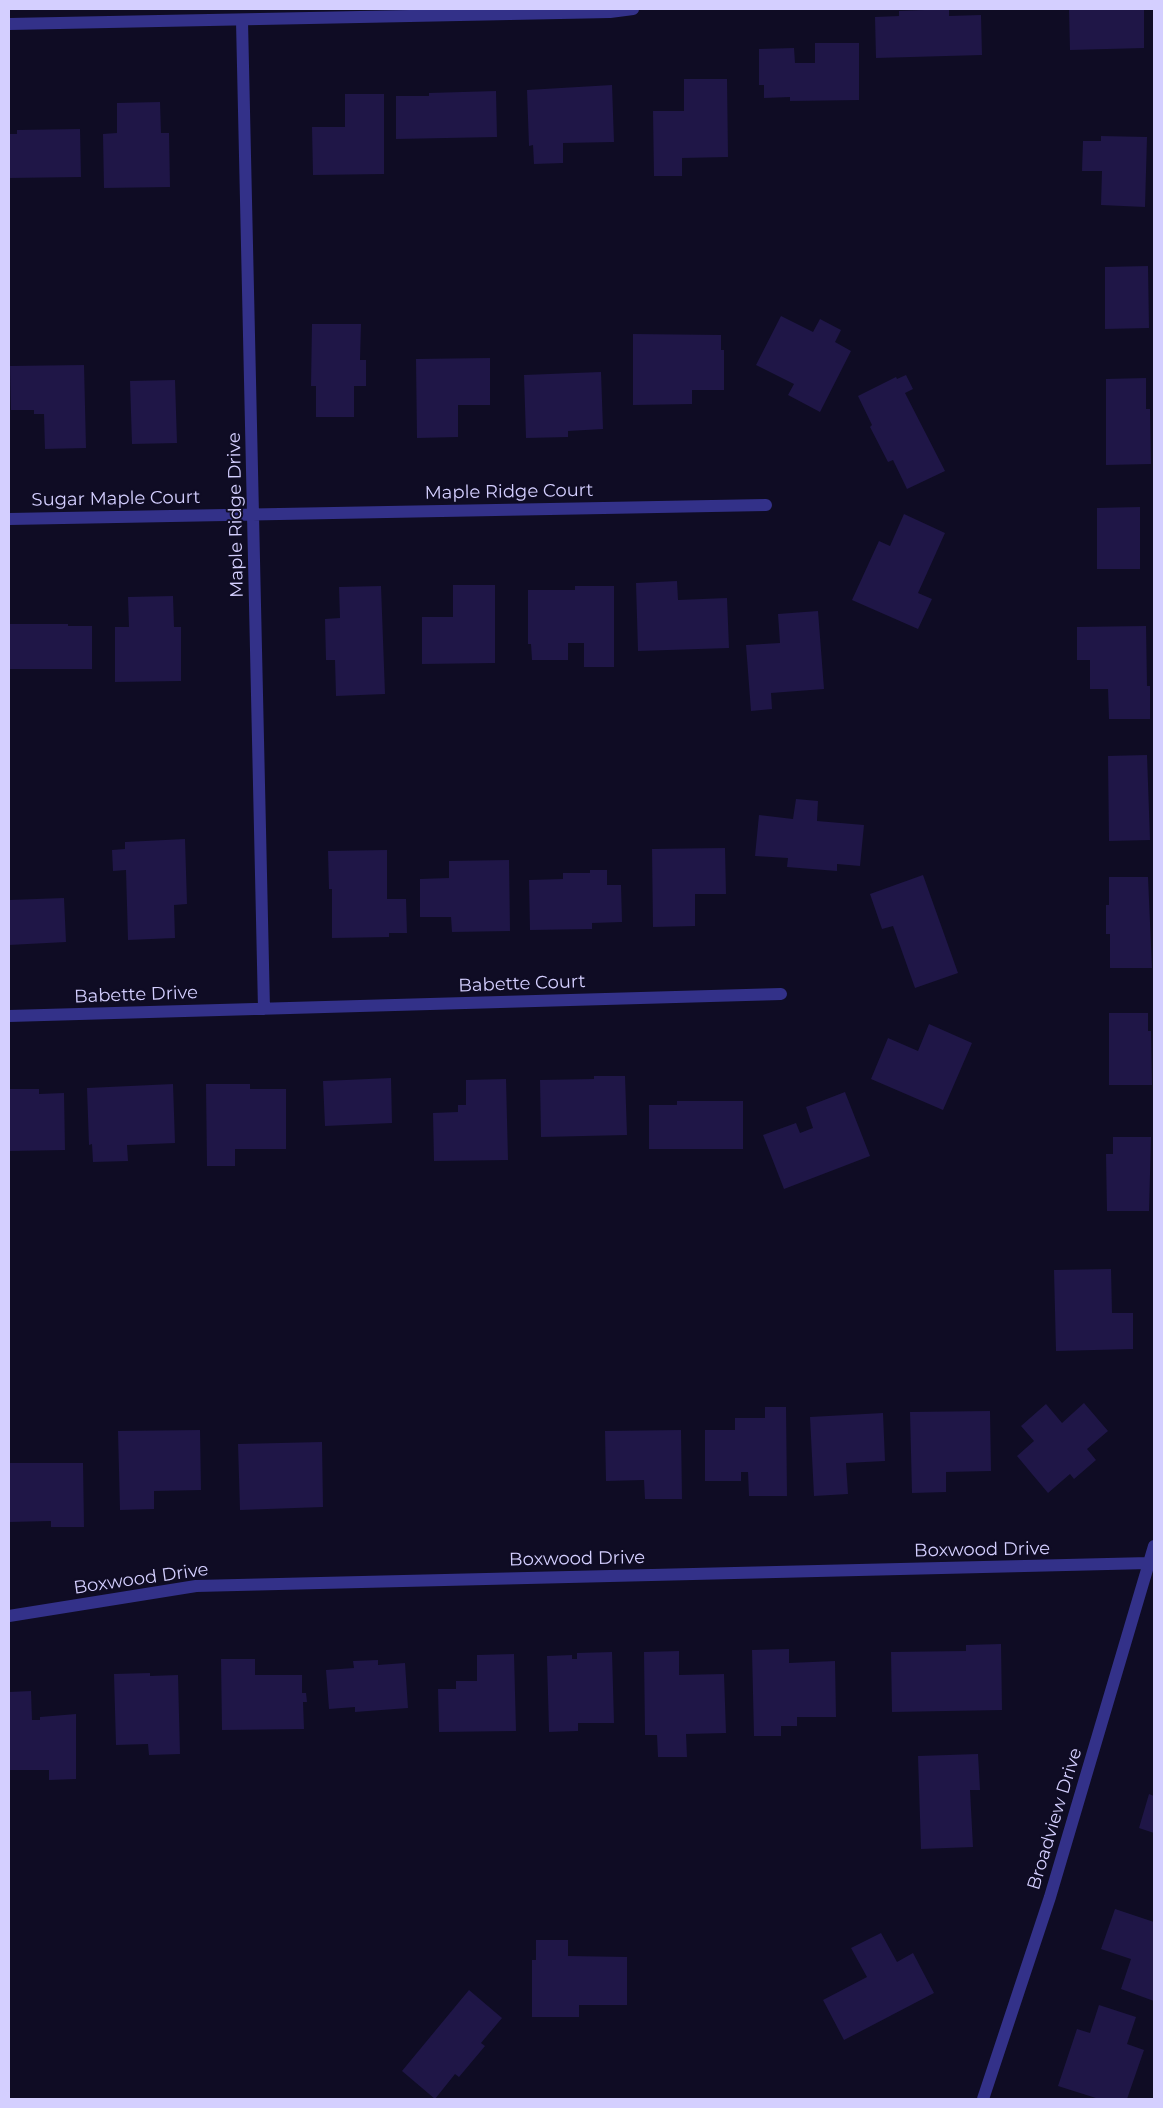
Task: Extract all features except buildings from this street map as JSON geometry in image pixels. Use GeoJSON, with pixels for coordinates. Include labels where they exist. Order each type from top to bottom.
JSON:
{"type":"FeatureCollection","features":[{"type":"Feature","properties":{"kind":"street"},"geometry":{"type":"LineString","coordinates":[[9,24],[242,21],[610,12],[633,9]]}},
{"type":"Feature","properties":{"kind":"street","name":"Maple Ridge Drive"},"geometry":{"type":"LineString","coordinates":[[242,21],[264,1008]]}},
{"type":"Feature","properties":{"kind":"street","name":"Maple Ridge Court"},"geometry":{"type":"LineString","coordinates":[[253,515],[766,505]]}},
{"type":"Feature","properties":{"kind":"street","name":"Sugar Maple Court"},"geometry":{"type":"LineString","coordinates":[[9,518],[253,515]]}},
{"type":"Feature","properties":{"kind":"street","name":"Babette Court"},"geometry":{"type":"LineString","coordinates":[[264,1008],[781,994]]}},
{"type":"Feature","properties":{"kind":"street","name":"Babette Drive"},"geometry":{"type":"LineString","coordinates":[[9,1016],[264,1008]]}},
{"type":"Feature","properties":{"kind":"street","name":"Broadview Drive"},"geometry":{"type":"LineString","coordinates":[[983,2099],[1050,1897],[1154,1546]]}},
{"type":"Feature","properties":{"kind":"street","name":"Boxwood Drive"},"geometry":{"type":"LineString","coordinates":[[9,1616],[196,1586],[1149,1563]]}}]}
